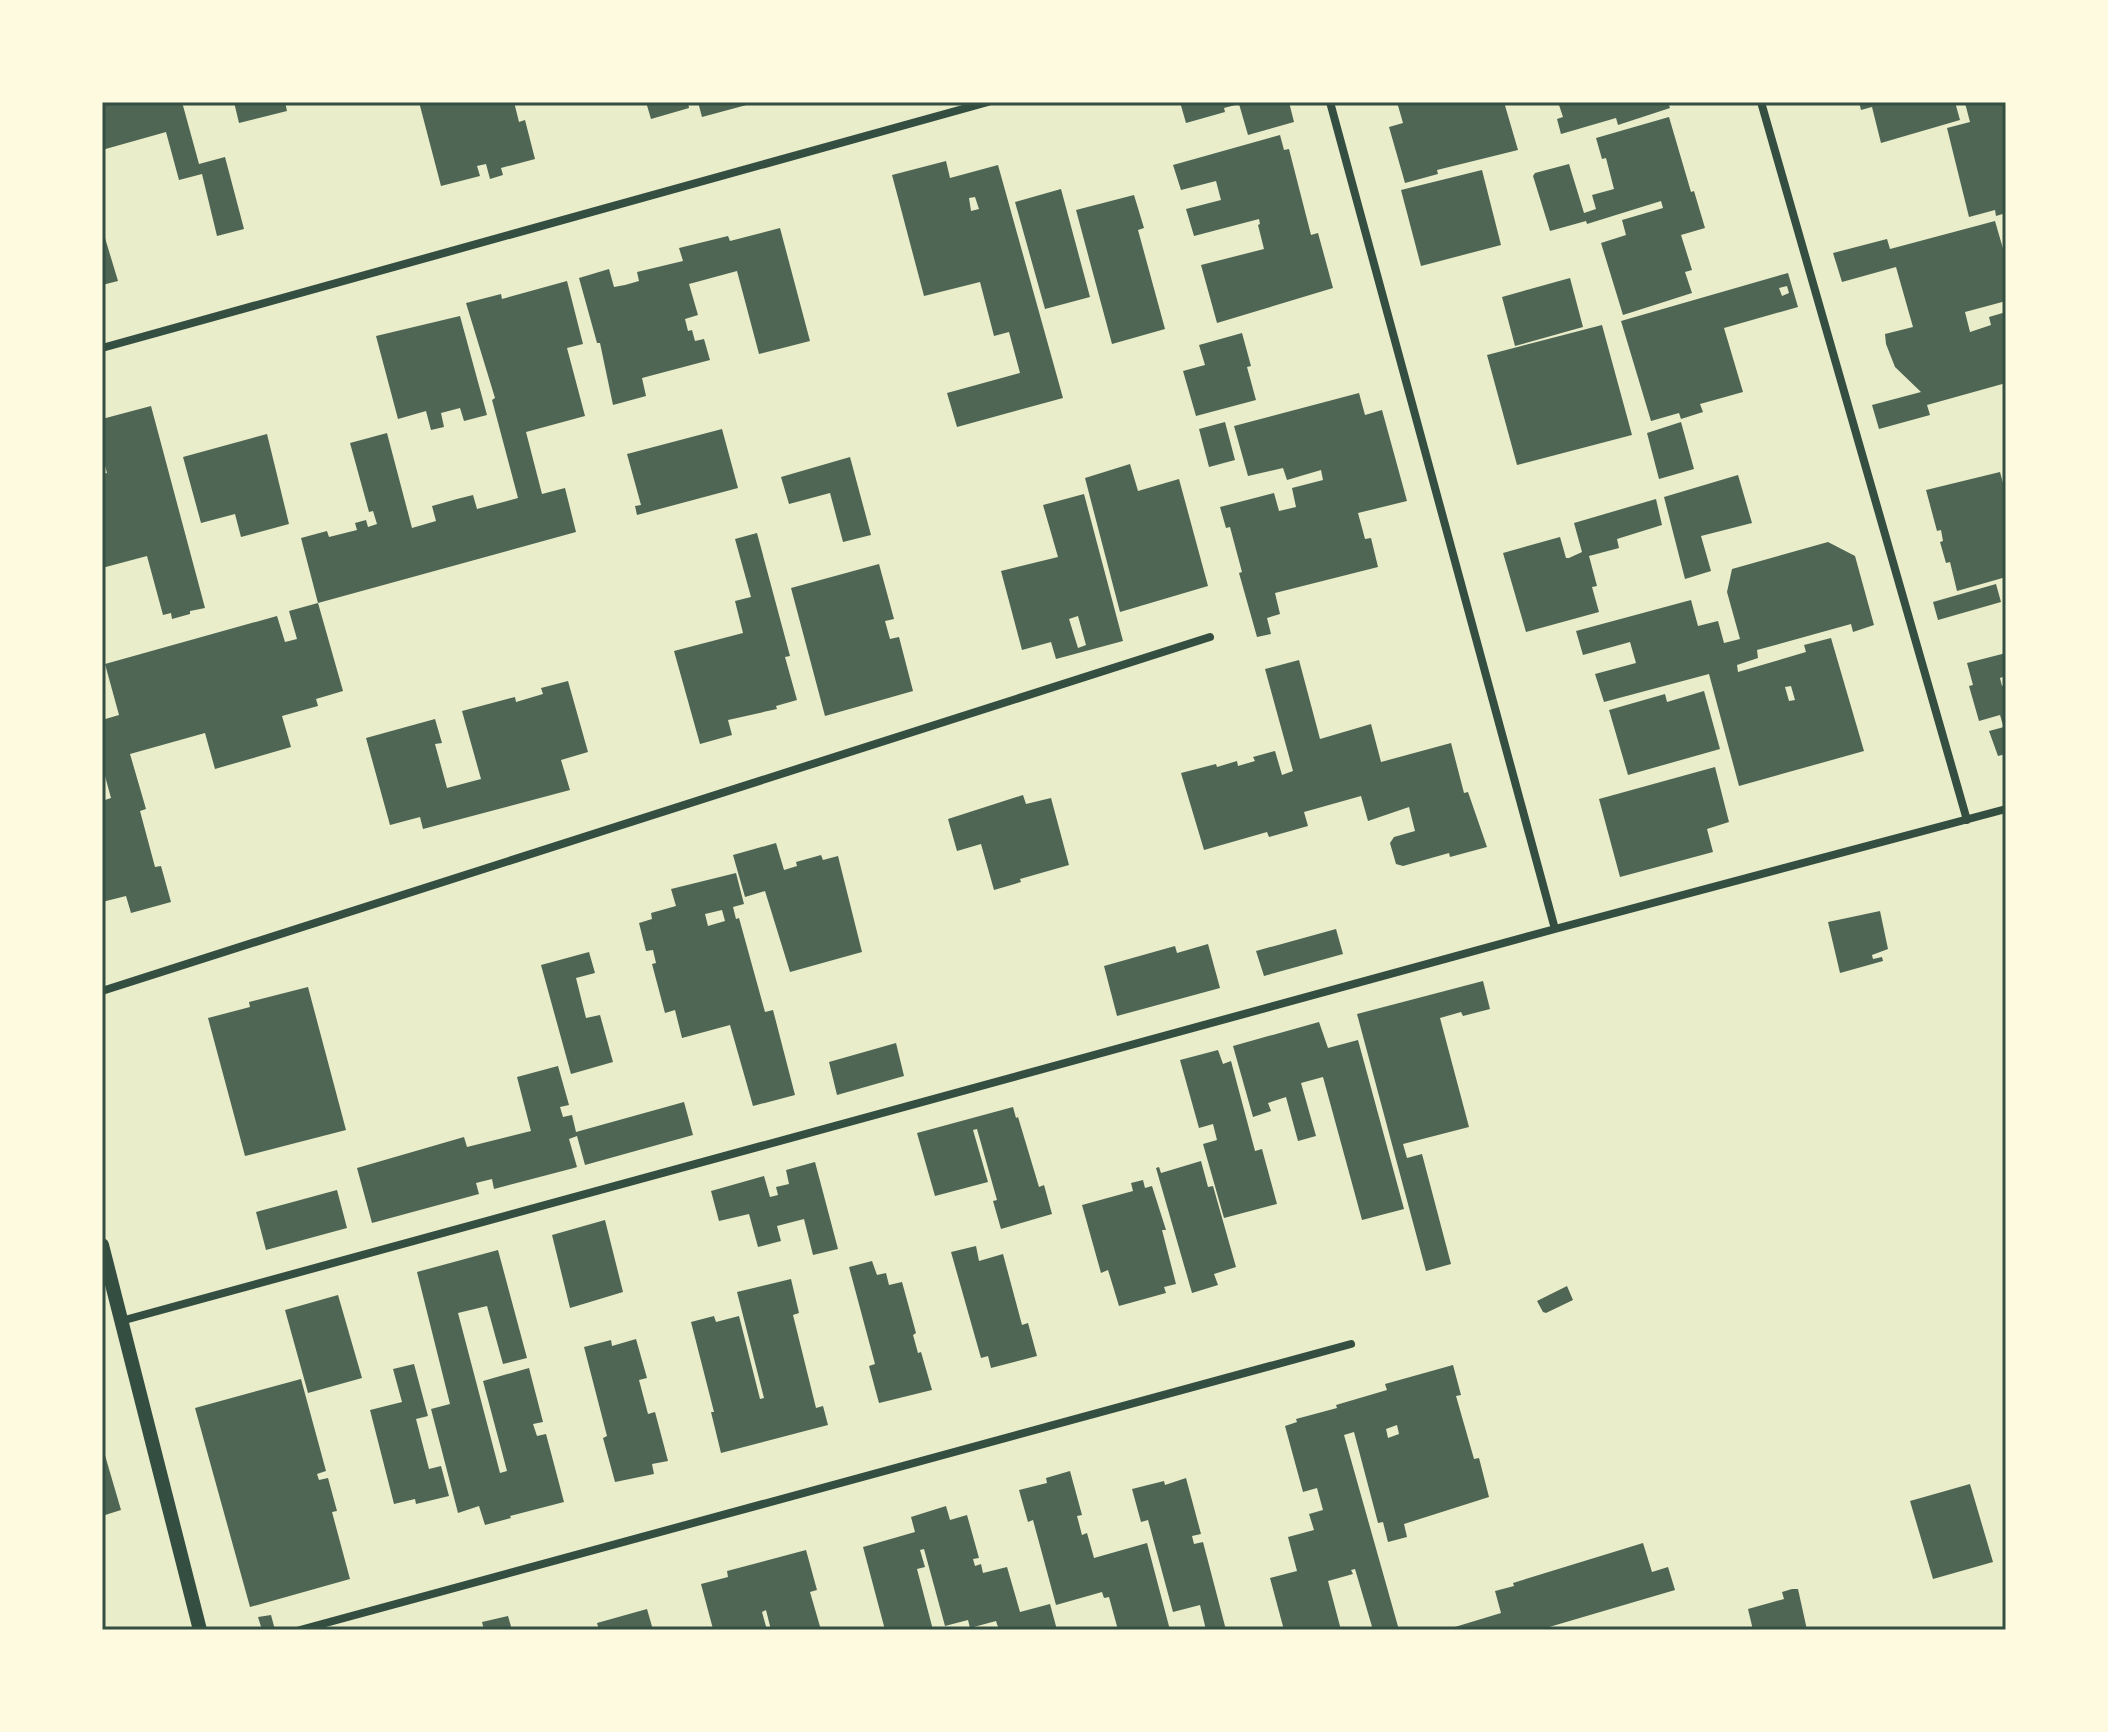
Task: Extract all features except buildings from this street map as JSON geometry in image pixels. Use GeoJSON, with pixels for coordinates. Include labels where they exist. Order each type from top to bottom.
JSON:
{"type":"FeatureCollection","features":[{"type":"Feature","properties":{"kind":"street"},"geometry":{"type":"LineString","coordinates":[[102,348],[988,102]]}},
{"type":"Feature","properties":{"kind":"street"},"geometry":{"type":"LineString","coordinates":[[1330,102],[1555,929]]}},
{"type":"Feature","properties":{"kind":"street"},"geometry":{"type":"LineString","coordinates":[[1761,102],[1967,820]]}},
{"type":"Feature","properties":{"kind":"street"},"geometry":{"type":"LineString","coordinates":[[102,991],[1210,637]]}},
{"type":"Feature","properties":{"kind":"street"},"geometry":{"type":"LineString","coordinates":[[121,1321],[1555,929],[2006,809]]}},
{"type":"Feature","properties":{"kind":"street"},"geometry":{"type":"LineString","coordinates":[[102,1245],[200,1630]]}},
{"type":"Feature","properties":{"kind":"street"},"geometry":{"type":"LineString","coordinates":[[300,1630],[1351,1344]]}}]}
